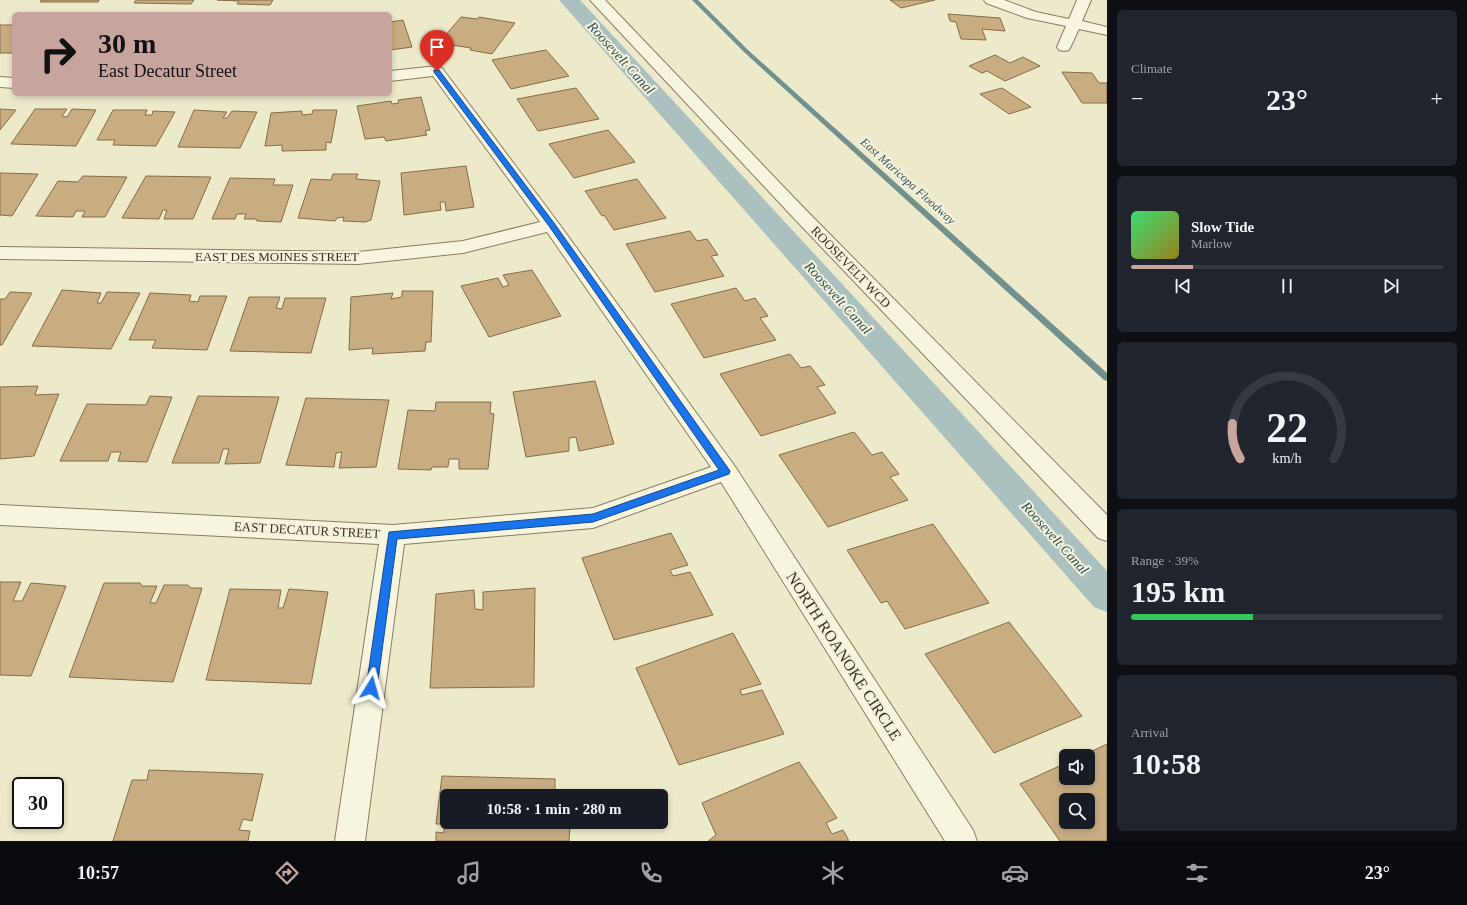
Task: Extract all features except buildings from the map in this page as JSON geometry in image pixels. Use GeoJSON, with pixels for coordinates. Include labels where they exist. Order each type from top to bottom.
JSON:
{"type":"FeatureCollection","features":[{"type":"Feature","properties":{"kind":"street","name":"ROOSEVELT WCD"},"geometry":{"type":"LineString","coordinates":[[596,0],[795,209],[1107,531]]}},
{"type":"Feature","properties":{"kind":"street"},"geometry":{"type":"LineString","coordinates":[[991,0],[1032,14],[1074,25],[1107,30]]}},
{"type":"Feature","properties":{"kind":"street"},"geometry":{"type":"LineString","coordinates":[[1064,47],[1084,0]]}},
{"type":"Feature","properties":{"kind":"street","name":"NORTH ROANOKE CIRCLE"},"geometry":{"type":"LineString","coordinates":[[392,76],[437,71],[551,225],[726,471],[962,841]]}},
{"type":"Feature","properties":{"kind":"street"},"geometry":{"type":"LineString","coordinates":[[0,82],[12,83]]}},
{"type":"Feature","properties":{"kind":"street","name":"EAST DES MOINES STREET"},"geometry":{"type":"LineString","coordinates":[[0,253],[358,258],[463,247],[551,225]]}},
{"type":"Feature","properties":{"kind":"street","name":"EAST DECATUR STREET"},"geometry":{"type":"LineString","coordinates":[[0,515],[393,535],[593,518],[726,471]]}},
{"type":"Feature","properties":{"kind":"street"},"geometry":{"type":"LineString","coordinates":[[350,841],[393,535]]}},
{"type":"Feature","properties":{"kind":"waterway","name":"Roosevelt Canal"},"geometry":{"type":"LineString","coordinates":[[569,0],[1107,596]]}},
{"type":"Feature","properties":{"kind":"waterway","name":"East Maricopa Floodway"},"geometry":{"type":"LineString","coordinates":[[695,0],[746,51],[1107,378]]}},
{"type":"Feature","properties":{"kind":"route"},"geometry":{"type":"LineString","coordinates":[[371,688],[393,535],[593,518],[726,471],[551,225],[437,71]]}}]}
